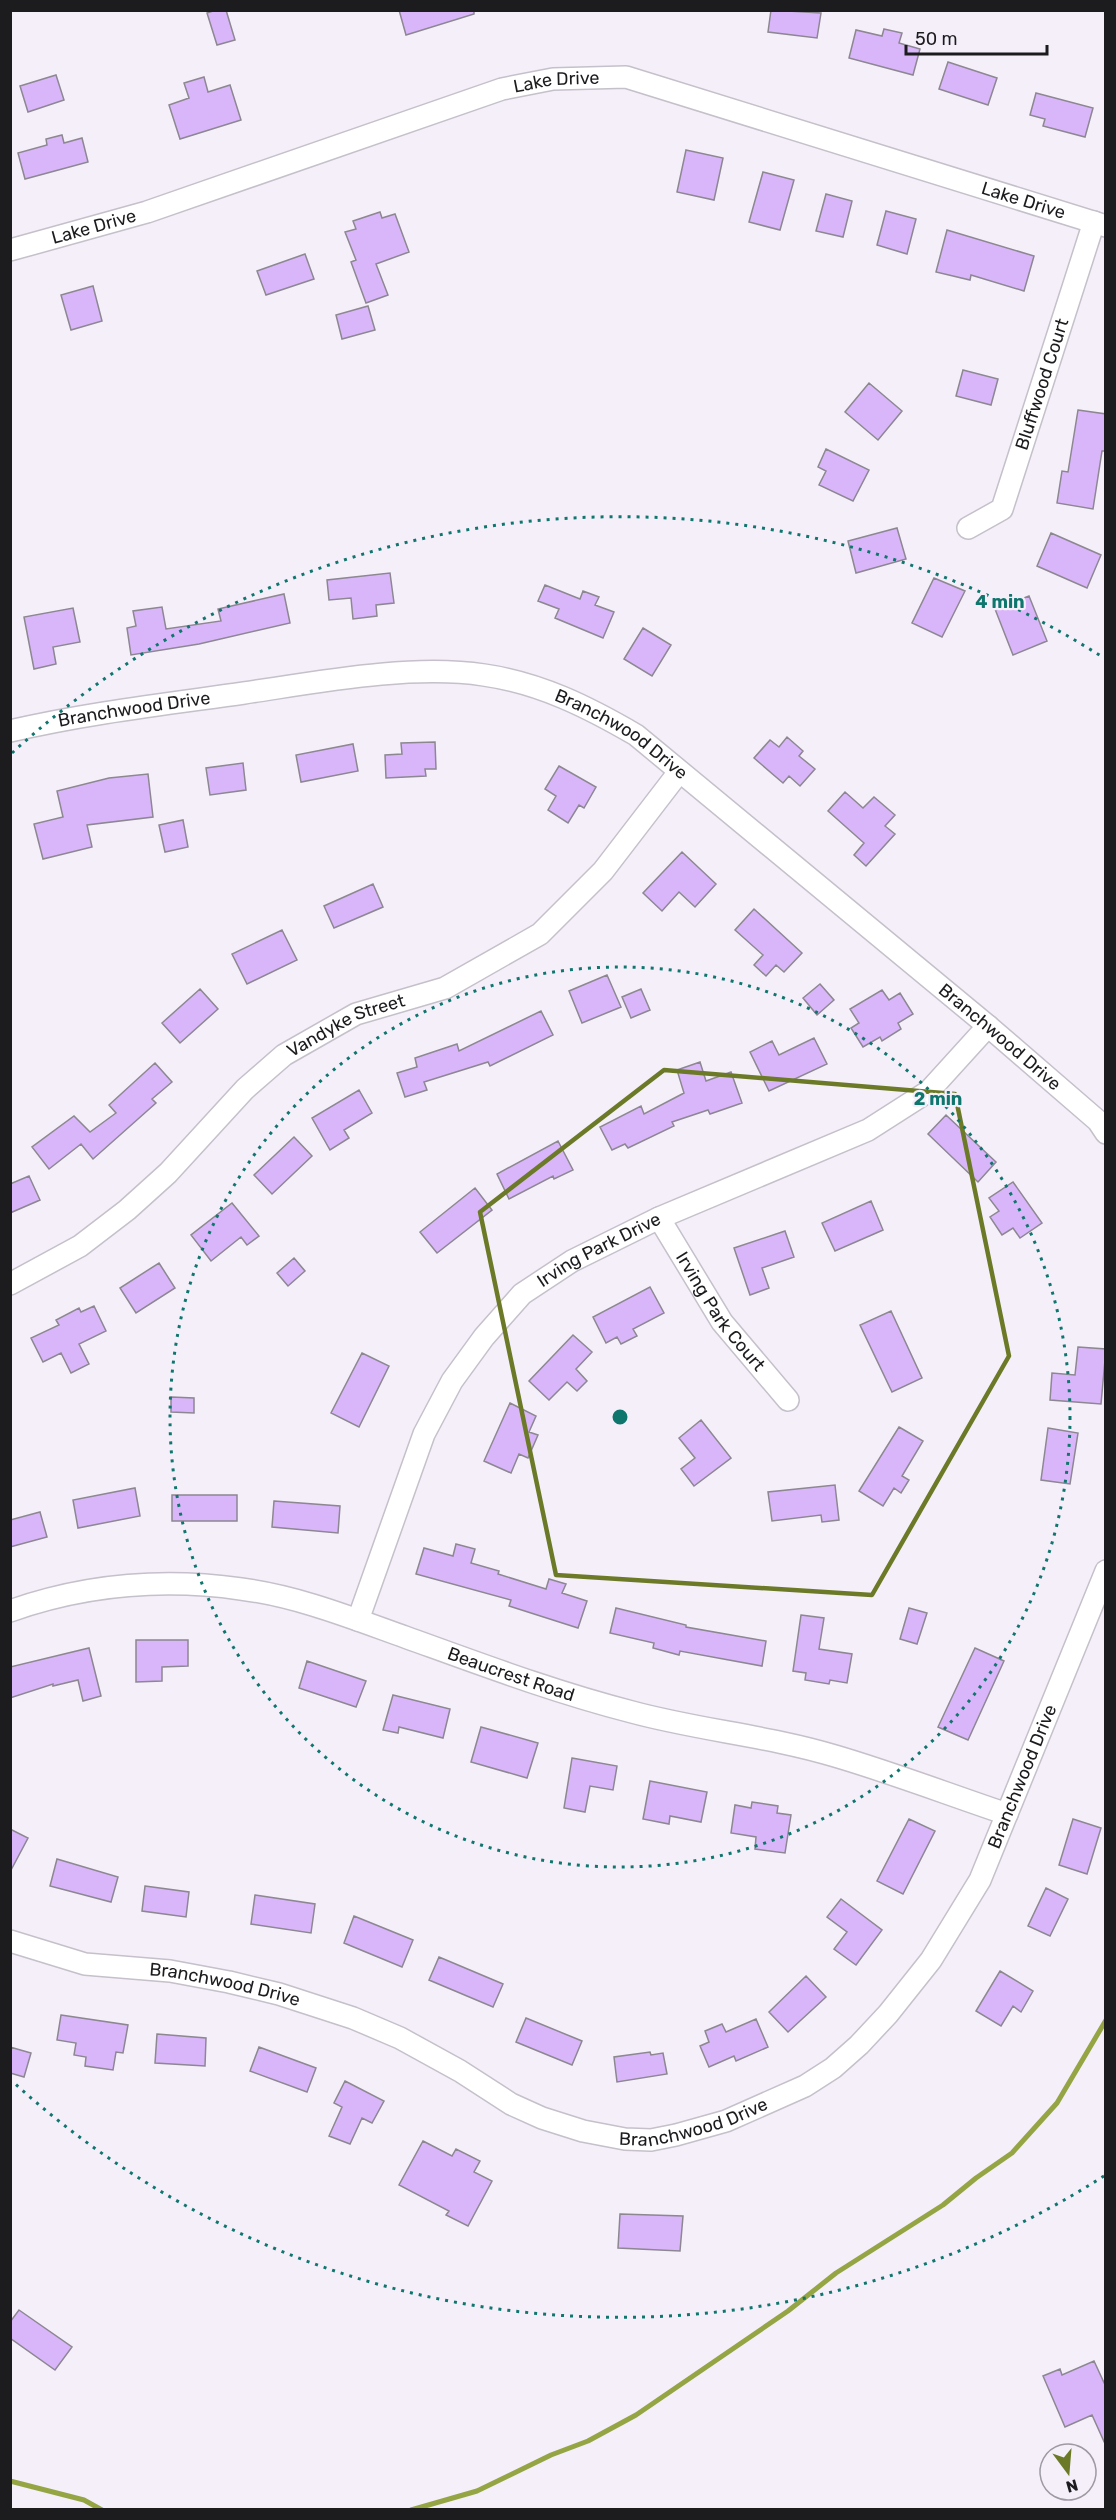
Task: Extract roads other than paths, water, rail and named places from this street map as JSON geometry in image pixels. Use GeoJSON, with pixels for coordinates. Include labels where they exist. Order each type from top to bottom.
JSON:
{"type":"FeatureCollection","features":[{"type":"Feature","properties":{"kind":"street","name":"Lake Drive"},"geometry":{"type":"LineString","coordinates":[[10,250],[147,212],[502,89],[572,77],[626,77],[1100,224]]}},
{"type":"Feature","properties":{"kind":"street","name":"Bluffwood Court"},"geometry":{"type":"LineString","coordinates":[[968,528],[1002,509],[1100,224]]}},
{"type":"Feature","properties":{"kind":"street","name":"Branchwood Drive"},"geometry":{"type":"LineString","coordinates":[[10,731],[158,705],[314,683],[416,672],[485,675],[560,695],[591,709],[636,735],[1103,1122]]}},
{"type":"Feature","properties":{"kind":"street","name":"Vandyke Street"},"geometry":{"type":"LineString","coordinates":[[10,1284],[80,1246],[127,1210],[168,1173],[245,1089],[284,1054],[356,1014],[445,988],[540,933],[603,871],[679,772]]}},
{"type":"Feature","properties":{"kind":"street","name":"Irving Park Drive"},"geometry":{"type":"LineString","coordinates":[[358,1620],[424,1434],[452,1381],[484,1337],[522,1294],[572,1261],[659,1218],[868,1130],[929,1091],[988,1026]]}},
{"type":"Feature","properties":{"kind":"street","name":"Irving Park Court"},"geometry":{"type":"LineString","coordinates":[[659,1218],[722,1322],[788,1400]]}},
{"type":"Feature","properties":{"kind":"street","name":"Branchwood Drive"},"geometry":{"type":"LineString","coordinates":[[10,1941],[85,1964],[170,1971],[229,1982],[279,1994],[353,2018],[400,2038],[460,2071],[511,2104],[542,2118],[594,2133],[625,2139],[651,2140],[726,2121],[766,2105],[824,2074],[859,2045],[888,2014],[931,1960],[964,1910],[980,1880],[1106,1571]]}},
{"type":"Feature","properties":{"kind":"street","name":"Beaucrest Road"},"geometry":{"type":"LineString","coordinates":[[10,1611],[72,1594],[115,1587],[201,1584],[254,1591],[358,1620],[529,1682],[632,1713],[833,1755],[1007,1814]]}},
{"type":"Feature","properties":{"kind":"waterway"},"geometry":{"type":"LineString","coordinates":[[411,2510],[477,2491],[551,2455],[588,2441],[636,2415],[788,2311],[836,2273],[943,2205],[1012,2153],[1057,2103],[1106,2020]]}},
{"type":"Feature","properties":{"kind":"waterway"},"geometry":{"type":"LineString","coordinates":[[10,2481],[84,2500],[102,2510]]}}]}
